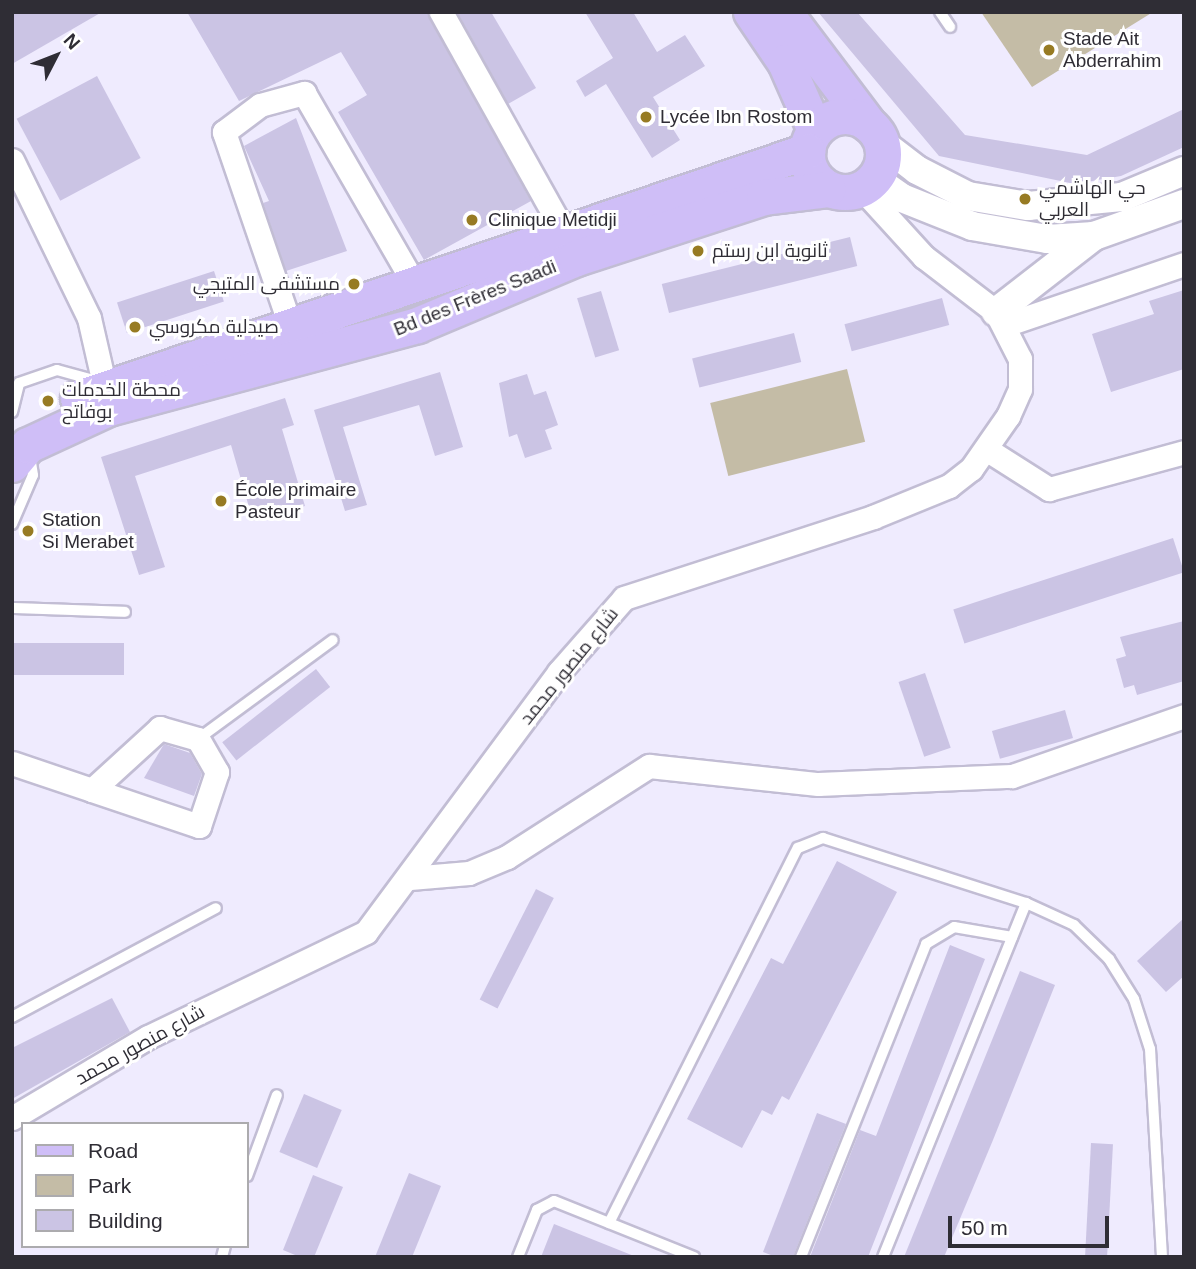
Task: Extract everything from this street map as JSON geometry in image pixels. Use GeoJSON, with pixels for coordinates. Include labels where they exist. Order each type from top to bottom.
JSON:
{"type":"FeatureCollection","features":[{"type":"Feature","properties":{"kind":"main road"},"geometry":{"type":"LineString","coordinates":[[751,12],[799,89],[811,140],[811,173],[828,189],[869,184],[876,134],[784,12]]}},
{"type":"Feature","properties":{"kind":"main road"},"geometry":{"type":"LineString","coordinates":[[771,165],[793,130],[799,89]]}},
{"type":"Feature","properties":{"kind":"main road"},"geometry":{"type":"LineString","coordinates":[[811,140],[846,116],[876,134]]}},
{"type":"Feature","properties":{"kind":"main road","name":"Bd des Frères Saadi"},"geometry":{"type":"LineString","coordinates":[[107,396],[417,325],[570,245],[771,165],[811,140]]}},
{"type":"Feature","properties":{"kind":"main road","name":"Bd des Frères Saadi"},"geometry":{"type":"LineString","coordinates":[[18,447],[107,396],[290,325],[415,285],[764,197],[828,189]]}},
{"type":"Feature","properties":{"kind":"street"},"geometry":{"type":"LineString","coordinates":[[441,12],[570,245]]}},
{"type":"Feature","properties":{"kind":"street"},"geometry":{"type":"LineString","coordinates":[[290,325],[224,132],[260,105],[304,93],[415,285]]}},
{"type":"Feature","properties":{"kind":"street"},"geometry":{"type":"LineString","coordinates":[[876,134],[916,170],[968,196],[1028,206],[1122,197],[1184,171]]}},
{"type":"Feature","properties":{"kind":"street"},"geometry":{"type":"LineString","coordinates":[[12,160],[89,318],[107,396]]}},
{"type":"Feature","properties":{"kind":"street"},"geometry":{"type":"LineString","coordinates":[[869,184],[972,226],[1047,239],[1094,236],[1184,204]]}},
{"type":"Feature","properties":{"kind":"street","name":"شارع منصور محمد"},"geometry":{"type":"LineString","coordinates":[[12,1118],[148,1037],[366,932],[410,878],[559,672],[624,598],[791,548],[937,491],[971,469],[986,449],[1020,389],[1020,359],[1001,318],[925,257],[869,184]]}},
{"type":"Feature","properties":{"kind":"street"},"geometry":{"type":"LineString","coordinates":[[1001,318],[1094,236]]}},
{"type":"Feature","properties":{"kind":"street"},"geometry":{"type":"LineString","coordinates":[[1001,318],[1184,264]]}},
{"type":"Feature","properties":{"kind":"street"},"geometry":{"type":"LineString","coordinates":[[986,449],[1049,489],[1184,452]]}},
{"type":"Feature","properties":{"kind":"street"},"geometry":{"type":"LineString","coordinates":[[410,878],[469,873],[506,857],[649,766],[818,784],[1012,776],[1184,716]]}},
{"type":"Feature","properties":{"kind":"street"},"geometry":{"type":"LineString","coordinates":[[12,764],[199,826],[216,772],[198,739],[160,728],[92,790]]}},
{"type":"Feature","properties":{"kind":"lane"},"geometry":{"type":"LineString","coordinates":[[940,12],[950,27]]}},
{"type":"Feature","properties":{"kind":"lane"},"geometry":{"type":"LineString","coordinates":[[12,412],[19,383],[57,370],[107,396]]}},
{"type":"Feature","properties":{"kind":"lane"},"geometry":{"type":"LineString","coordinates":[[12,524],[33,475],[18,447]]}},
{"type":"Feature","properties":{"kind":"lane"},"geometry":{"type":"LineString","coordinates":[[12,608],[125,612]]}},
{"type":"Feature","properties":{"kind":"lane"},"geometry":{"type":"LineString","coordinates":[[198,739],[333,640]]}},
{"type":"Feature","properties":{"kind":"lane"},"geometry":{"type":"LineString","coordinates":[[609,1223],[798,848],[834,839],[1026,903],[1074,925],[1109,959],[1134,999],[1150,1049],[1162,1257]]}},
{"type":"Feature","properties":{"kind":"lane"},"geometry":{"type":"LineString","coordinates":[[883,1257],[1026,903]]}},
{"type":"Feature","properties":{"kind":"lane"},"geometry":{"type":"LineString","coordinates":[[12,1017],[216,908]]}},
{"type":"Feature","properties":{"kind":"lane"},"geometry":{"type":"LineString","coordinates":[[801,1257],[926,944],[954,927],[1012,937]]}},
{"type":"Feature","properties":{"kind":"lane"},"geometry":{"type":"LineString","coordinates":[[248,1173],[277,1096]]}},
{"type":"Feature","properties":{"kind":"lane"},"geometry":{"type":"LineString","coordinates":[[518,1257],[537,1210],[547,1202],[609,1223],[667,1252],[694,1257]]}},
{"type":"Feature","properties":{"kind":"green space","name":"Stade Ait Abderrahim"},"geometry":{"type":"Polygon","coordinates":[[[981,12],[1153,12],[1032,87],[981,12]]]}},
{"type":"Feature","properties":{"kind":"green space"},"geometry":{"type":"Polygon","coordinates":[[[847,369],[865,442],[728,476],[710,403],[847,369]]]}},
{"type":"Feature","properties":{"kind":"building"},"geometry":{"type":"Polygon","coordinates":[[[12,12],[102,12],[12,64],[12,12]]]}},
{"type":"Feature","properties":{"kind":"building"},"geometry":{"type":"Polygon","coordinates":[[[187,12],[427,12],[531,201],[424,260],[338,112],[367,95],[341,52],[239,101],[187,12]]]}},
{"type":"Feature","properties":{"kind":"building"},"geometry":{"type":"Polygon","coordinates":[[[457,12],[491,12],[536,88],[508,104],[457,12]]]}},
{"type":"Feature","properties":{"kind":"building"},"geometry":{"type":"Polygon","coordinates":[[[585,12],[633,12],[657,52],[685,35],[705,66],[653,97],[680,140],[652,158],[606,84],[585,97],[576,81],[613,58],[585,12]]]}},
{"type":"Feature","properties":{"kind":"building"},"geometry":{"type":"Polygon","coordinates":[[[818,12],[857,12],[965,135],[1087,155],[1184,109],[1184,147],[1121,176],[1075,184],[939,156],[818,12]]]}},
{"type":"Feature","properties":{"kind":"building"},"geometry":{"type":"Polygon","coordinates":[[[97,76],[141,158],[60,201],[17,119],[97,76]]]}},
{"type":"Feature","properties":{"kind":"building"},"geometry":{"type":"Polygon","coordinates":[[[296,118],[347,251],[286,271],[263,203],[269,201],[244,146],[296,118]]]}},
{"type":"Feature","properties":{"kind":"building"},"geometry":{"type":"Polygon","coordinates":[[[850,237],[857,266],[669,313],[662,284],[850,237]]]}},
{"type":"Feature","properties":{"kind":"building"},"geometry":{"type":"Polygon","coordinates":[[[214,271],[224,301],[127,333],[117,303],[214,271]]]}},
{"type":"Feature","properties":{"kind":"building"},"geometry":{"type":"Polygon","coordinates":[[[1184,290],[1184,369],[1111,392],[1092,334],[1154,314],[1149,301],[1184,290]]]}},
{"type":"Feature","properties":{"kind":"building"},"geometry":{"type":"Polygon","coordinates":[[[601,291],[619,350],[595,358],[577,298],[601,291]]]}},
{"type":"Feature","properties":{"kind":"building"},"geometry":{"type":"Polygon","coordinates":[[[942,298],[949,325],[852,351],[844,324],[942,298]]]}},
{"type":"Feature","properties":{"kind":"building"},"geometry":{"type":"Polygon","coordinates":[[[794,333],[801,362],[699,388],[692,358],[794,333]]]}},
{"type":"Feature","properties":{"kind":"building"},"geometry":{"type":"Polygon","coordinates":[[[440,372],[463,447],[435,456],[419,405],[343,427],[367,505],[345,511],[314,410],[440,372]]]}},
{"type":"Feature","properties":{"kind":"building"},"geometry":{"type":"Polygon","coordinates":[[[527,374],[534,395],[546,391],[558,425],[545,430],[552,449],[525,458],[517,434],[509,437],[499,383],[527,374]]]}},
{"type":"Feature","properties":{"kind":"building"},"geometry":{"type":"Polygon","coordinates":[[[285,398],[294,425],[282,429],[305,506],[253,521],[231,445],[135,476],[165,567],[139,575],[101,457],[285,398]]]}},
{"type":"Feature","properties":{"kind":"building"},"geometry":{"type":"Polygon","coordinates":[[[1173,538],[1184,572],[964,644],[953,609],[1173,538]]]}},
{"type":"Feature","properties":{"kind":"building"},"geometry":{"type":"Polygon","coordinates":[[[1184,621],[1184,681],[1137,695],[1134,685],[1124,688],[1116,659],[1126,656],[1120,637],[1184,621]]]}},
{"type":"Feature","properties":{"kind":"building"},"geometry":{"type":"Polygon","coordinates":[[[12,643],[124,643],[124,675],[12,675],[12,643]]]}},
{"type":"Feature","properties":{"kind":"building"},"geometry":{"type":"Polygon","coordinates":[[[316,669],[330,687],[236,760],[222,742],[316,669]]]}},
{"type":"Feature","properties":{"kind":"building"},"geometry":{"type":"Polygon","coordinates":[[[925,673],[951,748],[924,757],[899,682],[925,673]]]}},
{"type":"Feature","properties":{"kind":"building"},"geometry":{"type":"Polygon","coordinates":[[[1065,710],[1073,738],[1000,759],[992,731],[1065,710]]]}},
{"type":"Feature","properties":{"kind":"building"},"geometry":{"type":"Polygon","coordinates":[[[164,744],[190,753],[202,774],[194,796],[144,778],[164,744]]]}},
{"type":"Feature","properties":{"kind":"building"},"geometry":{"type":"Polygon","coordinates":[[[837,861],[897,892],[789,1100],[782,1096],[772,1115],[762,1110],[742,1148],[687,1119],[771,958],[783,964],[837,861]]]}},
{"type":"Feature","properties":{"kind":"building"},"geometry":{"type":"Polygon","coordinates":[[[536,889],[554,898],[498,1009],[480,999],[536,889]]]}},
{"type":"Feature","properties":{"kind":"building"},"geometry":{"type":"Polygon","coordinates":[[[1184,918],[1184,976],[1166,992],[1137,961],[1184,918]]]}},
{"type":"Feature","properties":{"kind":"building"},"geometry":{"type":"Polygon","coordinates":[[[950,945],[985,959],[868,1257],[810,1257],[860,1130],[876,1136],[950,945]]]}},
{"type":"Feature","properties":{"kind":"building"},"geometry":{"type":"Polygon","coordinates":[[[1020,971],[1055,985],[993,1140],[944,1257],[904,1257],[1020,971]]]}},
{"type":"Feature","properties":{"kind":"building"},"geometry":{"type":"Polygon","coordinates":[[[112,998],[130,1032],[12,1099],[12,1048],[112,998]]]}},
{"type":"Feature","properties":{"kind":"building"},"geometry":{"type":"Polygon","coordinates":[[[304,1094],[342,1110],[317,1168],[279,1152],[304,1094]]]}},
{"type":"Feature","properties":{"kind":"building"},"geometry":{"type":"Polygon","coordinates":[[[817,1113],[846,1124],[793,1257],[776,1257],[763,1252],[817,1113]]]}},
{"type":"Feature","properties":{"kind":"building"},"geometry":{"type":"Polygon","coordinates":[[[1091,1143],[1113,1144],[1107,1257],[1085,1257],[1091,1143]]]}},
{"type":"Feature","properties":{"kind":"building"},"geometry":{"type":"Polygon","coordinates":[[[409,1173],[441,1186],[412,1257],[375,1257],[409,1173]]]}},
{"type":"Feature","properties":{"kind":"building"},"geometry":{"type":"Polygon","coordinates":[[[313,1175],[343,1187],[314,1257],[300,1257],[283,1250],[313,1175]]]}},
{"type":"Feature","properties":{"kind":"building"},"geometry":{"type":"Polygon","coordinates":[[[554,1224],[634,1256],[634,1257],[541,1257],[554,1224]]]}},
{"type":"Feature","properties":{"kind":"place","name":"Stade Ait Abderrahim"},"geometry":{"type":"Point","coordinates":[1049,50]}},
{"type":"Feature","properties":{"kind":"place","name":"Lycée Ibn Rostom"},"geometry":{"type":"Point","coordinates":[646,117]}},
{"type":"Feature","properties":{"kind":"place","name":"حي الهاشمي العربي"},"geometry":{"type":"Point","coordinates":[1025,199]}},
{"type":"Feature","properties":{"kind":"place","name":"Clinique Metidji"},"geometry":{"type":"Point","coordinates":[472,220]}},
{"type":"Feature","properties":{"kind":"place","name":"ثانوية ابن رستم"},"geometry":{"type":"Point","coordinates":[698,251]}},
{"type":"Feature","properties":{"kind":"place","name":"مستشفى المتيجي"},"geometry":{"type":"Point","coordinates":[354,284]}},
{"type":"Feature","properties":{"kind":"place","name":"صيدلية مكروسي"},"geometry":{"type":"Point","coordinates":[135,327]}},
{"type":"Feature","properties":{"kind":"place","name":"محطة الخدمات بوفاتح"},"geometry":{"type":"Point","coordinates":[48,401]}},
{"type":"Feature","properties":{"kind":"place","name":"École primaire Pasteur"},"geometry":{"type":"Point","coordinates":[221,501]}},
{"type":"Feature","properties":{"kind":"place","name":"Station Si Merabet"},"geometry":{"type":"Point","coordinates":[28,531]}}]}
